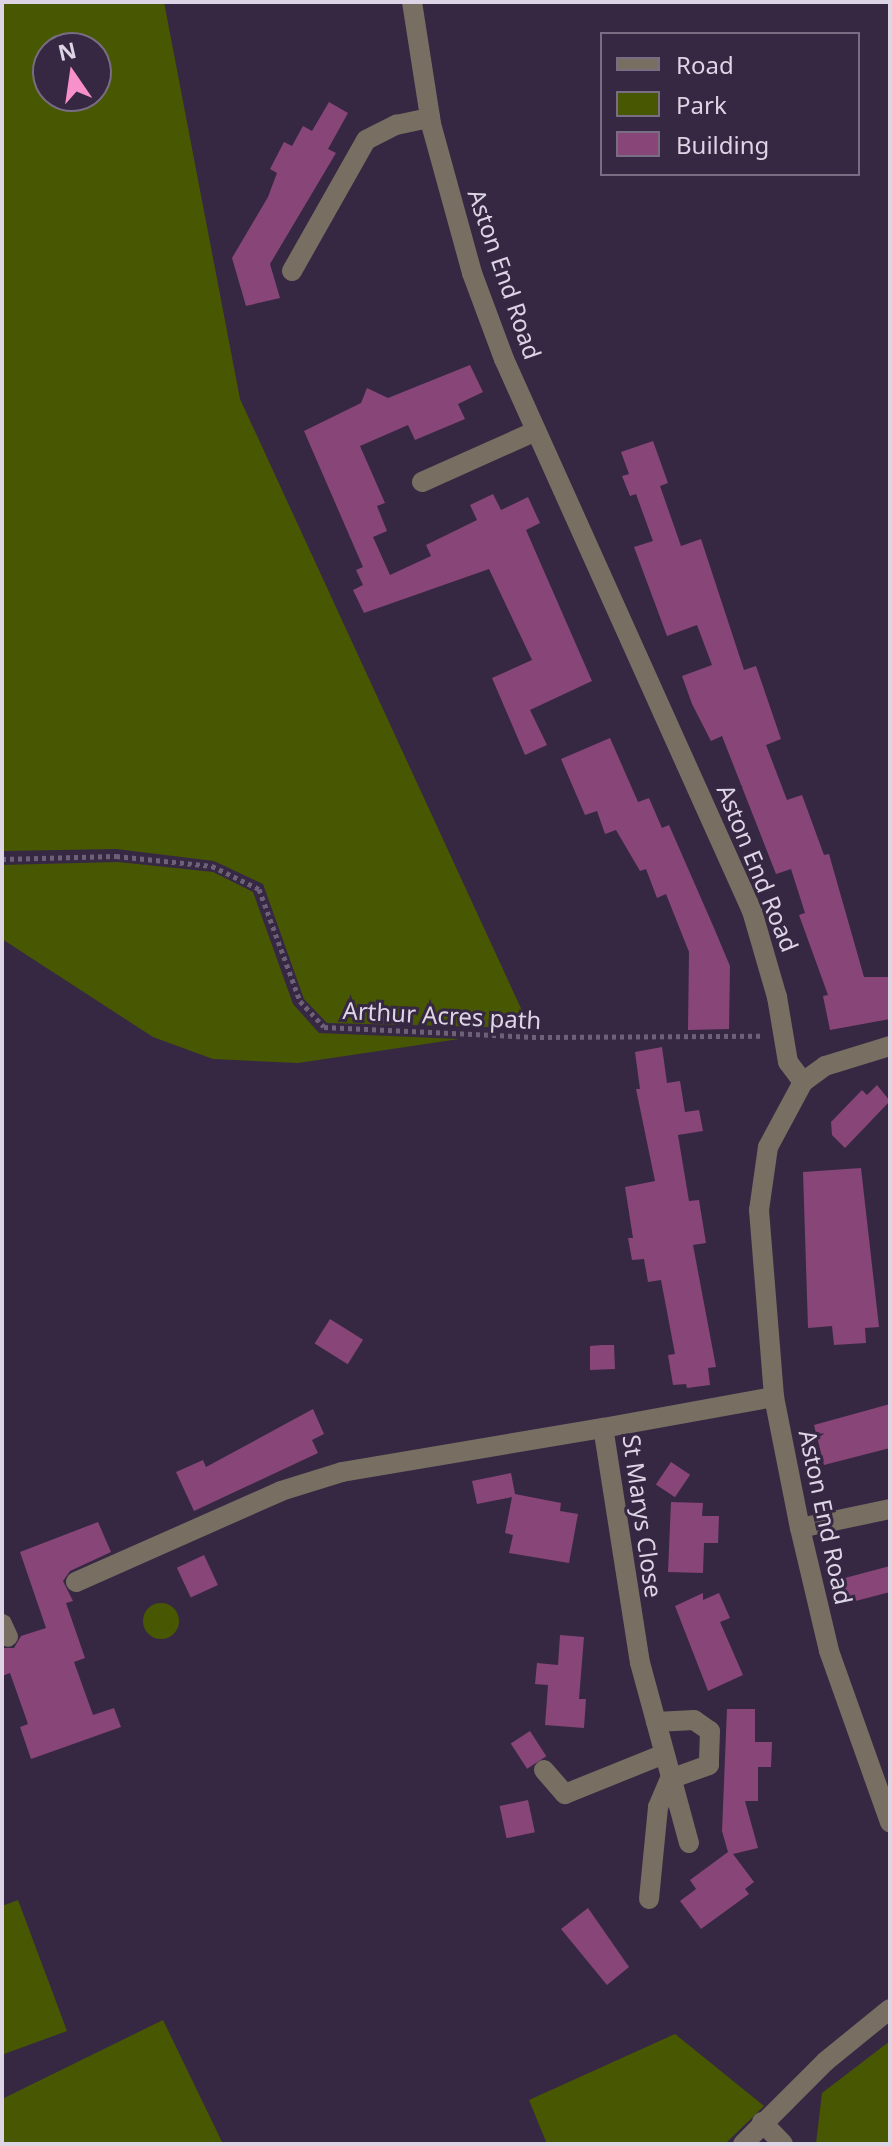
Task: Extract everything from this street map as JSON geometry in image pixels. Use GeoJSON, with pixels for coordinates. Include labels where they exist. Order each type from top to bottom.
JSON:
{"type":"FeatureCollection","features":[{"type":"Feature","properties":{"kind":"street","name":"Aston End Road"},"geometry":{"type":"LineString","coordinates":[[412,2],[430,118],[472,273],[536,431],[752,911],[788,1062],[803,1082],[768,1147],[761,1176],[761,1263],[774,1397],[829,1651],[890,1822]]}},
{"type":"Feature","properties":{"kind":"street"},"geometry":{"type":"LineString","coordinates":[[292,271],[366,140],[396,125],[430,118]]}},
{"type":"Feature","properties":{"kind":"street"},"geometry":{"type":"LineString","coordinates":[[422,482],[536,431]]}},
{"type":"Feature","properties":{"kind":"street"},"geometry":{"type":"LineString","coordinates":[[803,1082],[825,1066],[890,1046]]}},
{"type":"Feature","properties":{"kind":"street","name":"St Marys Close"},"geometry":{"type":"LineString","coordinates":[[689,1843],[670,1779],[630,1613],[603,1428],[774,1397]]}},
{"type":"Feature","properties":{"kind":"street"},"geometry":{"type":"LineString","coordinates":[[76,1582],[281,1491],[342,1472],[603,1428]]}},
{"type":"Feature","properties":{"kind":"street"},"geometry":{"type":"LineString","coordinates":[[800,1528],[890,1509]]}},
{"type":"Feature","properties":{"kind":"street"},"geometry":{"type":"LineString","coordinates":[[649,1899],[658,1807],[670,1779],[709,1765],[710,1731],[694,1720],[656,1722]]}},
{"type":"Feature","properties":{"kind":"street"},"geometry":{"type":"LineString","coordinates":[[544,1770],[565,1794],[664,1754]]}},
{"type":"Feature","properties":{"kind":"street"},"geometry":{"type":"LineString","coordinates":[[743,2144],[762,2122],[890,2009]]}},
{"type":"Feature","properties":{"kind":"street"},"geometry":{"type":"LineString","coordinates":[[762,2122],[783,2144]]}},
{"type":"Feature","properties":{"kind":"path","name":"Arthur Acres path"},"geometry":{"type":"LineString","coordinates":[[2,859],[116,856],[198,865],[259,889],[300,1001],[324,1027],[632,1039],[783,1035]]}},
{"type":"Feature","properties":{"kind":"green space"},"geometry":{"type":"Polygon","coordinates":[[[2,2],[164,2],[240,399],[530,1028],[327,1023],[304,999],[263,884],[214,861],[116,849],[2,851],[2,2]]]}},
{"type":"Feature","properties":{"kind":"green space"},"geometry":{"type":"Polygon","coordinates":[[[118,862],[213,872],[253,892],[293,1004],[319,1033],[459,1039],[298,1063],[213,1059],[153,1037],[2,939],[2,865],[118,862]]]}},
{"type":"Feature","properties":{"kind":"green space"},"geometry":{"type":"Polygon","coordinates":[[[161,1603],[174,1608],[179,1621],[174,1634],[161,1639],[148,1634],[143,1621],[148,1608],[161,1603]]]}},
{"type":"Feature","properties":{"kind":"green space"},"geometry":{"type":"Polygon","coordinates":[[[18,1900],[67,2031],[4,2054],[2,1906],[18,1900]]]}},
{"type":"Feature","properties":{"kind":"green space"},"geometry":{"type":"Polygon","coordinates":[[[163,2020],[223,2144],[2,2144],[2,2099],[163,2020]]]}},
{"type":"Feature","properties":{"kind":"green space"},"geometry":{"type":"Polygon","coordinates":[[[675,2034],[764,2106],[725,2144],[547,2144],[529,2100],[675,2034]]]}},
{"type":"Feature","properties":{"kind":"green space"},"geometry":{"type":"Polygon","coordinates":[[[890,2041],[890,2144],[816,2144],[822,2093],[890,2041]]]}},
{"type":"Feature","properties":{"kind":"building"},"geometry":{"type":"Polygon","coordinates":[[[329,102],[348,113],[328,149],[336,153],[270,264],[280,298],[246,306],[232,258],[268,197],[277,173],[270,169],[284,142],[292,146],[303,126],[312,131],[329,102]]]}},
{"type":"Feature","properties":{"kind":"building"},"geometry":{"type":"Polygon","coordinates":[[[470,365],[483,392],[458,404],[465,419],[415,440],[408,425],[360,446],[385,503],[377,506],[387,531],[373,537],[390,575],[431,556],[426,545],[477,520],[470,505],[493,494],[501,510],[528,497],[540,523],[526,530],[592,681],[530,710],[547,745],[525,755],[492,678],[532,660],[489,569],[364,613],[353,590],[363,585],[356,570],[363,567],[304,431],[361,403],[367,388],[388,398],[470,365]]]}},
{"type":"Feature","properties":{"kind":"building"},"geometry":{"type":"Polygon","coordinates":[[[653,441],[668,483],[660,486],[681,546],[701,539],[744,670],[756,666],[781,739],[766,745],[787,800],[802,795],[824,855],[829,854],[864,977],[890,977],[890,1019],[830,1030],[823,996],[828,995],[799,915],[805,913],[791,869],[776,874],[722,736],[711,741],[692,704],[682,676],[712,665],[697,625],[667,636],[634,547],[653,541],[636,494],[630,496],[622,476],[629,474],[621,452],[653,441]]]}},
{"type":"Feature","properties":{"kind":"building"},"geometry":{"type":"Polygon","coordinates":[[[610,738],[638,802],[649,798],[662,828],[669,825],[730,966],[729,1029],[688,1030],[689,952],[666,894],[657,898],[646,869],[640,871],[616,830],[605,834],[597,811],[585,815],[561,759],[610,738]]]}},
{"type":"Feature","properties":{"kind":"building"},"geometry":{"type":"Polygon","coordinates":[[[662,1047],[667,1083],[680,1081],[685,1112],[699,1110],[703,1131],[678,1135],[689,1201],[699,1200],[706,1243],[693,1245],[716,1367],[708,1368],[710,1385],[687,1388],[686,1384],[673,1385],[668,1355],[675,1354],[661,1280],[648,1282],[644,1259],[632,1260],[628,1238],[633,1238],[625,1187],[655,1181],[636,1089],[640,1089],[635,1052],[662,1047]]]}},
{"type":"Feature","properties":{"kind":"building"},"geometry":{"type":"Polygon","coordinates":[[[877,1085],[890,1101],[845,1148],[832,1135],[831,1122],[862,1090],[867,1095],[877,1085]]]}},
{"type":"Feature","properties":{"kind":"building"},"geometry":{"type":"Polygon","coordinates":[[[861,1168],[879,1327],[865,1328],[866,1343],[834,1345],[832,1326],[808,1328],[803,1172],[861,1168]]]}},
{"type":"Feature","properties":{"kind":"building"},"geometry":{"type":"Polygon","coordinates":[[[330,1319],[363,1340],[348,1364],[315,1344],[330,1319]]]}},
{"type":"Feature","properties":{"kind":"building"},"geometry":{"type":"Polygon","coordinates":[[[614,1345],[615,1369],[590,1370],[590,1346],[614,1345]]]}},
{"type":"Feature","properties":{"kind":"building"},"geometry":{"type":"Polygon","coordinates":[[[890,1404],[890,1448],[824,1465],[814,1425],[890,1404]]]}},
{"type":"Feature","properties":{"kind":"building"},"geometry":{"type":"Polygon","coordinates":[[[313,1409],[324,1434],[312,1440],[318,1453],[194,1511],[176,1472],[203,1460],[206,1467],[313,1409]]]}},
{"type":"Feature","properties":{"kind":"building"},"geometry":{"type":"Polygon","coordinates":[[[671,1462],[690,1475],[675,1497],[656,1484],[671,1462]]]}},
{"type":"Feature","properties":{"kind":"building"},"geometry":{"type":"Polygon","coordinates":[[[511,1473],[515,1494],[561,1503],[560,1511],[578,1514],[569,1563],[509,1553],[513,1535],[505,1533],[512,1497],[477,1504],[472,1481],[511,1473]]]}},
{"type":"Feature","properties":{"kind":"building"},"geometry":{"type":"Polygon","coordinates":[[[671,1502],[703,1503],[702,1516],[719,1516],[718,1543],[704,1543],[703,1573],[668,1572],[671,1502]]]}},
{"type":"Feature","properties":{"kind":"building"},"geometry":{"type":"Polygon","coordinates":[[[98,1522],[111,1552],[70,1571],[63,1581],[73,1601],[66,1603],[85,1658],[74,1662],[93,1715],[114,1708],[121,1727],[31,1759],[20,1727],[28,1724],[10,1673],[2,1676],[2,1648],[14,1648],[21,1636],[46,1628],[20,1552],[98,1522]]]}},
{"type":"Feature","properties":{"kind":"building"},"geometry":{"type":"Polygon","coordinates":[[[204,1555],[218,1585],[191,1598],[177,1568],[204,1555]]]}},
{"type":"Feature","properties":{"kind":"building"},"geometry":{"type":"Polygon","coordinates":[[[890,1566],[890,1592],[848,1603],[841,1579],[890,1566]]]}},
{"type":"Feature","properties":{"kind":"building"},"geometry":{"type":"Polygon","coordinates":[[[703,1593],[703,1600],[719,1593],[730,1618],[720,1622],[743,1675],[708,1691],[675,1606],[703,1593]]]}},
{"type":"Feature","properties":{"kind":"building"},"geometry":{"type":"Polygon","coordinates":[[[560,1635],[584,1637],[579,1699],[586,1699],[584,1728],[545,1725],[548,1685],[535,1684],[537,1663],[558,1665],[560,1635]]]}},
{"type":"Feature","properties":{"kind":"building"},"geometry":{"type":"Polygon","coordinates":[[[727,1709],[755,1709],[755,1742],[772,1742],[771,1767],[758,1767],[758,1801],[745,1801],[758,1848],[733,1854],[754,1882],[745,1889],[749,1894],[701,1929],[680,1901],[696,1889],[690,1880],[728,1852],[722,1831],[727,1709]]]}},
{"type":"Feature","properties":{"kind":"building"},"geometry":{"type":"Polygon","coordinates":[[[530,1731],[546,1756],[527,1769],[511,1744],[530,1731]]]}},
{"type":"Feature","properties":{"kind":"building"},"geometry":{"type":"Polygon","coordinates":[[[528,1800],[535,1832],[506,1838],[500,1806],[528,1800]]]}},
{"type":"Feature","properties":{"kind":"building"},"geometry":{"type":"Polygon","coordinates":[[[588,1908],[629,1967],[607,1985],[561,1929],[588,1908]]]}}]}
